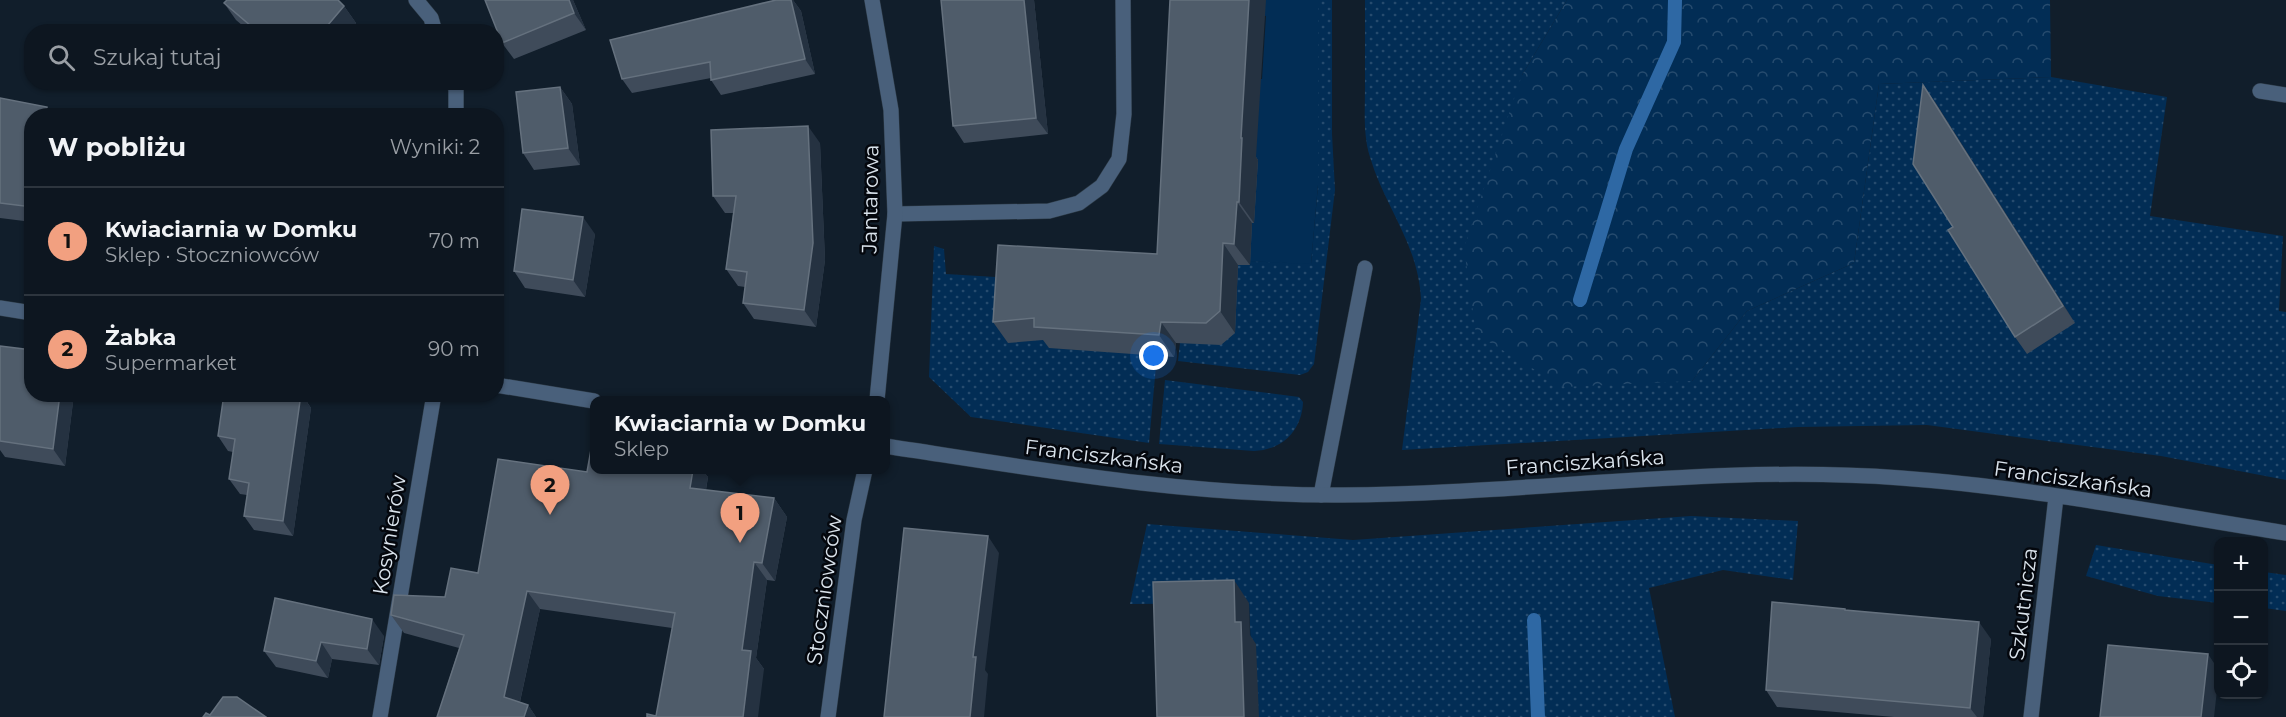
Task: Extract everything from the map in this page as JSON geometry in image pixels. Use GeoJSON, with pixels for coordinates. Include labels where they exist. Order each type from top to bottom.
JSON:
{"type":"FeatureCollection","features":[{"type":"Feature","properties":{"kind":"street"},"geometry":{"type":"LineString","coordinates":[[416,0],[431,18],[433,24]]}},
{"type":"Feature","properties":{"kind":"street","name":"Jantarowa"},"geometry":{"type":"LineString","coordinates":[[872,0],[891,110],[895,214],[878,396]]}},
{"type":"Feature","properties":{"kind":"street"},"geometry":{"type":"LineString","coordinates":[[895,214],[1049,212],[1079,203],[1102,186],[1119,159],[1124,114],[1123,0]]}},
{"type":"Feature","properties":{"kind":"street"},"geometry":{"type":"LineString","coordinates":[[456,90],[456,108]]}},
{"type":"Feature","properties":{"kind":"street"},"geometry":{"type":"LineString","coordinates":[[2260,91],[2286,95]]}},
{"type":"Feature","properties":{"kind":"street"},"geometry":{"type":"LineString","coordinates":[[1321,495],[1365,268]]}},
{"type":"Feature","properties":{"kind":"street"},"geometry":{"type":"LineString","coordinates":[[0,309],[24,312]]}},
{"type":"Feature","properties":{"kind":"street"},"geometry":{"type":"LineString","coordinates":[[504,386],[590,399]]}},
{"type":"Feature","properties":{"kind":"street","name":"Kosynierów"},"geometry":{"type":"LineString","coordinates":[[380,717],[433,402]]}},
{"type":"Feature","properties":{"kind":"street","name":"Franciszkańska"},"geometry":{"type":"LineString","coordinates":[[890,447],[1123,482],[1250,494],[1414,494],[1738,474],[1900,478],[2056,497],[2286,533]]}},
{"type":"Feature","properties":{"kind":"street","name":"Stoczniowców"},"geometry":{"type":"LineString","coordinates":[[828,717],[855,520],[865,474]]}},
{"type":"Feature","properties":{"kind":"street","name":"Szkutnicza"},"geometry":{"type":"LineString","coordinates":[[2031,717],[2056,497]]}},
{"type":"Feature","properties":{"kind":"green space"},"geometry":{"type":"Polygon","coordinates":[[[1254,0],[1318,0],[1318,185],[1311,264],[1240,261],[1248,78],[1262,79],[1266,16],[1253,15],[1254,0]]]}},
{"type":"Feature","properties":{"kind":"green space"},"geometry":{"type":"Polygon","coordinates":[[[1318,0],[1332,0],[1332,134],[1335,190],[1314,364],[1308,372],[1300,375],[1178,361],[1180,343],[1238,265],[1249,265],[1250,261],[1311,263],[1318,185],[1318,0]]]}},
{"type":"Feature","properties":{"kind":"green space"},"geometry":{"type":"Polygon","coordinates":[[[1365,0],[1567,0],[1522,75],[1692,381],[1747,311],[1854,263],[1879,84],[2051,77],[2167,97],[2150,216],[2283,236],[2279,311],[2286,312],[2286,480],[2161,456],[1927,425],[1798,427],[1402,450],[1421,299],[1414,260],[1376,175],[1366,140],[1365,0]]]}},
{"type":"Feature","properties":{"kind":"green space"},"geometry":{"type":"Polygon","coordinates":[[[1567,0],[2050,0],[2051,77],[1879,84],[1854,263],[1747,311],[1692,381],[1563,387],[1476,334],[1464,248],[1522,75],[1567,0]]]}},
{"type":"Feature","properties":{"kind":"green space"},"geometry":{"type":"Polygon","coordinates":[[[934,246],[944,249],[946,274],[1012,278],[1012,334],[1157,355],[1149,443],[971,417],[929,377],[934,246]]]}},
{"type":"Feature","properties":{"kind":"green space"},"geometry":{"type":"Polygon","coordinates":[[[1165,380],[1299,397],[1303,402],[1302,412],[1295,430],[1289,437],[1274,447],[1264,450],[1159,444],[1165,380]]]}},
{"type":"Feature","properties":{"kind":"green space"},"geometry":{"type":"Polygon","coordinates":[[[1691,516],[1798,521],[1793,580],[1723,570],[1649,588],[1675,717],[1254,717],[1249,603],[1130,604],[1147,524],[1353,540],[1691,516]]]}},
{"type":"Feature","properties":{"kind":"green space"},"geometry":{"type":"Polygon","coordinates":[[[2096,545],[2214,564],[2214,603],[2158,596],[2086,576],[2096,545]]]}},
{"type":"Feature","properties":{"kind":"green space"},"geometry":{"type":"Polygon","coordinates":[[[2268,573],[2286,575],[2286,611],[2268,609],[2268,573]]]}},
{"type":"Feature","properties":{"kind":"building"},"geometry":{"type":"Polygon","coordinates":[[[227,0],[338,0],[344,6],[329,24],[249,24],[224,3],[227,0]]]}},
{"type":"Feature","properties":{"kind":"building"},"geometry":{"type":"Polygon","coordinates":[[[485,0],[569,0],[574,13],[504,42],[504,24],[494,24],[485,0]]]}},
{"type":"Feature","properties":{"kind":"building"},"geometry":{"type":"Polygon","coordinates":[[[776,0],[791,0],[805,59],[711,80],[710,62],[622,79],[610,40],[776,0]]]}},
{"type":"Feature","properties":{"kind":"building"},"geometry":{"type":"Polygon","coordinates":[[[941,0],[1024,0],[1036,118],[953,126],[941,0]]]}},
{"type":"Feature","properties":{"kind":"building"},"geometry":{"type":"Polygon","coordinates":[[[1170,0],[1249,0],[1239,202],[1237,202],[1234,244],[1223,243],[1220,311],[1206,323],[1161,322],[1159,335],[1034,327],[1034,318],[993,322],[998,245],[1157,254],[1170,0]]]}},
{"type":"Feature","properties":{"kind":"building"},"geometry":{"type":"Polygon","coordinates":[[[1923,85],[2063,306],[2015,337],[1948,230],[1953,227],[1913,164],[1923,85]]]}},
{"type":"Feature","properties":{"kind":"building"},"geometry":{"type":"Polygon","coordinates":[[[560,87],[568,148],[523,153],[516,92],[560,87]]]}},
{"type":"Feature","properties":{"kind":"building"},"geometry":{"type":"Polygon","coordinates":[[[0,98],[47,107],[24,108],[24,206],[0,203],[0,98]]]}},
{"type":"Feature","properties":{"kind":"building"},"geometry":{"type":"Polygon","coordinates":[[[808,126],[813,243],[804,310],[743,303],[747,272],[726,269],[736,196],[713,196],[711,130],[808,126]]]}},
{"type":"Feature","properties":{"kind":"building"},"geometry":{"type":"Polygon","coordinates":[[[522,209],[583,217],[573,280],[514,271],[522,209]]]}},
{"type":"Feature","properties":{"kind":"building"},"geometry":{"type":"Polygon","coordinates":[[[0,346],[24,349],[24,402],[59,402],[53,449],[0,441],[0,346]]]}},
{"type":"Feature","properties":{"kind":"building"},"geometry":{"type":"Polygon","coordinates":[[[223,402],[300,402],[283,521],[244,516],[249,483],[229,479],[235,439],[218,436],[223,402]]]}},
{"type":"Feature","properties":{"kind":"building"},"geometry":{"type":"Polygon","coordinates":[[[590,455],[590,474],[692,474],[690,488],[774,498],[762,563],[754,562],[742,650],[751,651],[743,717],[647,717],[647,714],[656,716],[675,613],[527,591],[504,697],[528,705],[524,717],[437,717],[464,635],[391,615],[394,595],[445,597],[451,568],[478,573],[498,459],[587,472],[590,455]]]}},
{"type":"Feature","properties":{"kind":"building"},"geometry":{"type":"Polygon","coordinates":[[[904,528],[988,536],[973,657],[976,657],[970,717],[884,717],[904,528]]]}},
{"type":"Feature","properties":{"kind":"building"},"geometry":{"type":"Polygon","coordinates":[[[1234,580],[1235,622],[1241,622],[1244,717],[1157,717],[1153,582],[1234,580]]]}},
{"type":"Feature","properties":{"kind":"building"},"geometry":{"type":"Polygon","coordinates":[[[275,598],[372,619],[367,649],[321,642],[316,661],[264,651],[275,598]]]}},
{"type":"Feature","properties":{"kind":"building"},"geometry":{"type":"Polygon","coordinates":[[[1772,602],[1979,622],[1970,708],[1766,690],[1772,602]]]}},
{"type":"Feature","properties":{"kind":"building"},"geometry":{"type":"Polygon","coordinates":[[[2108,645],[2208,654],[2201,717],[2100,717],[2108,645]]]}},
{"type":"Feature","properties":{"kind":"building"},"geometry":{"type":"Polygon","coordinates":[[[223,697],[237,697],[266,717],[203,717],[206,713],[210,715],[223,697]]]}},
{"type":"Feature","properties":{"kind":"waterway"},"geometry":{"type":"LineString","coordinates":[[1580,300],[1626,149],[1674,42],[1675,0]]}},
{"type":"Feature","properties":{"kind":"waterway"},"geometry":{"type":"LineString","coordinates":[[1534,620],[1538,717]]}},
{"type":"Feature","properties":{"kind":"place","name":"Żabka"},"geometry":{"type":"Point","coordinates":[550,515]}},
{"type":"Feature","properties":{"kind":"place","name":"Kwiaciarnia w Domku"},"geometry":{"type":"Point","coordinates":[740,543]}}]}
